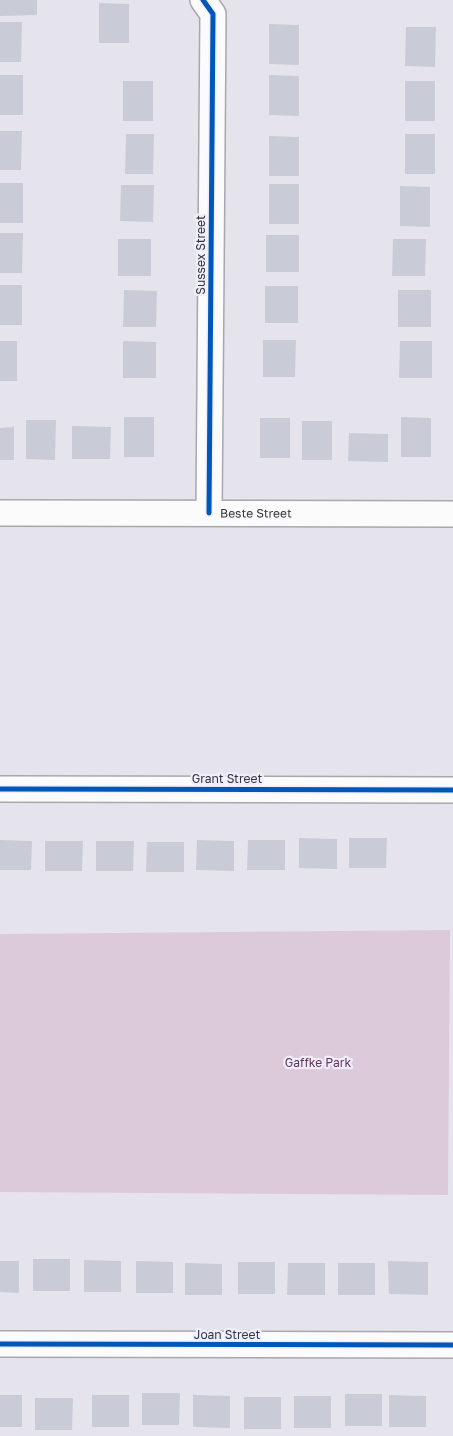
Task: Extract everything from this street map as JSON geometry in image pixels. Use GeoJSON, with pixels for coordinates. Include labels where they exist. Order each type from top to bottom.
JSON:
{"type":"FeatureCollection","features":[{"type":"Feature","properties":{"kind":"street","name":"Sussex Street"},"geometry":{"type":"LineString","coordinates":[[203,0],[213,14],[208,513]]}},
{"type":"Feature","properties":{"kind":"street","name":"Beste Street"},"geometry":{"type":"LineString","coordinates":[[0,512],[453,514]]}},
{"type":"Feature","properties":{"kind":"street","name":"Grant Street"},"geometry":{"type":"LineString","coordinates":[[0,789],[453,790]]}},
{"type":"Feature","properties":{"kind":"street","name":"Joan Street"},"geometry":{"type":"LineString","coordinates":[[0,1344],[453,1345]]}},
{"type":"Feature","properties":{"kind":"green space","name":"Gaffke Park"},"geometry":{"type":"Polygon","coordinates":[[[450,930],[448,1195],[0,1192],[0,934],[450,930]]]}},
{"type":"Feature","properties":{"kind":"building"},"geometry":{"type":"Polygon","coordinates":[[[0,0],[37,0],[37,15],[0,16],[0,0]]]}},
{"type":"Feature","properties":{"kind":"building"},"geometry":{"type":"Polygon","coordinates":[[[99,3],[129,4],[129,43],[99,43],[99,3]]]}},
{"type":"Feature","properties":{"kind":"building"},"geometry":{"type":"Polygon","coordinates":[[[0,22],[22,22],[21,62],[0,62],[0,22]]]}},
{"type":"Feature","properties":{"kind":"building"},"geometry":{"type":"Polygon","coordinates":[[[269,24],[299,25],[299,65],[269,64],[269,24]]]}},
{"type":"Feature","properties":{"kind":"building"},"geometry":{"type":"Polygon","coordinates":[[[406,27],[436,27],[435,67],[405,66],[406,27]]]}},
{"type":"Feature","properties":{"kind":"building"},"geometry":{"type":"Polygon","coordinates":[[[0,75],[23,75],[23,115],[0,115],[0,75]]]}},
{"type":"Feature","properties":{"kind":"building"},"geometry":{"type":"Polygon","coordinates":[[[269,75],[299,76],[299,116],[269,115],[269,75]]]}},
{"type":"Feature","properties":{"kind":"building"},"geometry":{"type":"Polygon","coordinates":[[[123,81],[153,81],[153,121],[123,121],[123,81]]]}},
{"type":"Feature","properties":{"kind":"building"},"geometry":{"type":"Polygon","coordinates":[[[405,81],[435,81],[435,121],[405,121],[405,81]]]}},
{"type":"Feature","properties":{"kind":"building"},"geometry":{"type":"Polygon","coordinates":[[[0,131],[22,131],[21,170],[0,170],[0,131]]]}},
{"type":"Feature","properties":{"kind":"building"},"geometry":{"type":"Polygon","coordinates":[[[126,134],[154,134],[153,174],[125,174],[126,134]]]}},
{"type":"Feature","properties":{"kind":"building"},"geometry":{"type":"Polygon","coordinates":[[[405,134],[435,134],[435,174],[405,174],[405,134]]]}},
{"type":"Feature","properties":{"kind":"building"},"geometry":{"type":"Polygon","coordinates":[[[269,136],[299,137],[299,176],[269,176],[269,136]]]}},
{"type":"Feature","properties":{"kind":"building"},"geometry":{"type":"Polygon","coordinates":[[[0,183],[23,183],[23,223],[0,223],[0,183]]]}},
{"type":"Feature","properties":{"kind":"building"},"geometry":{"type":"Polygon","coordinates":[[[269,184],[299,184],[299,224],[269,224],[269,184]]]}},
{"type":"Feature","properties":{"kind":"building"},"geometry":{"type":"Polygon","coordinates":[[[121,185],[154,185],[153,222],[120,221],[121,185]]]}},
{"type":"Feature","properties":{"kind":"building"},"geometry":{"type":"Polygon","coordinates":[[[400,186],[430,187],[430,227],[400,226],[400,186]]]}},
{"type":"Feature","properties":{"kind":"building"},"geometry":{"type":"Polygon","coordinates":[[[0,233],[23,233],[22,273],[0,273],[0,233]]]}},
{"type":"Feature","properties":{"kind":"building"},"geometry":{"type":"Polygon","coordinates":[[[266,235],[299,235],[299,272],[266,272],[266,235]]]}},
{"type":"Feature","properties":{"kind":"building"},"geometry":{"type":"Polygon","coordinates":[[[118,239],[151,239],[151,276],[118,276],[118,239]]]}},
{"type":"Feature","properties":{"kind":"building"},"geometry":{"type":"Polygon","coordinates":[[[393,239],[426,239],[425,276],[392,276],[393,239]]]}},
{"type":"Feature","properties":{"kind":"building"},"geometry":{"type":"Polygon","coordinates":[[[0,285],[22,285],[22,325],[0,325],[0,285]]]}},
{"type":"Feature","properties":{"kind":"building"},"geometry":{"type":"Polygon","coordinates":[[[265,286],[298,286],[298,323],[265,323],[265,286]]]}},
{"type":"Feature","properties":{"kind":"building"},"geometry":{"type":"Polygon","coordinates":[[[124,290],[157,291],[156,327],[123,327],[124,290]]]}},
{"type":"Feature","properties":{"kind":"building"},"geometry":{"type":"Polygon","coordinates":[[[398,290],[431,290],[431,327],[398,327],[398,290]]]}},
{"type":"Feature","properties":{"kind":"building"},"geometry":{"type":"Polygon","coordinates":[[[263,340],[296,340],[295,377],[263,377],[263,340]]]}},
{"type":"Feature","properties":{"kind":"building"},"geometry":{"type":"Polygon","coordinates":[[[0,341],[17,341],[17,381],[0,381],[0,341]]]}},
{"type":"Feature","properties":{"kind":"building"},"geometry":{"type":"Polygon","coordinates":[[[123,341],[156,342],[156,378],[123,378],[123,341]]]}},
{"type":"Feature","properties":{"kind":"building"},"geometry":{"type":"Polygon","coordinates":[[[400,341],[432,341],[432,378],[399,378],[400,341]]]}},
{"type":"Feature","properties":{"kind":"building"},"geometry":{"type":"Polygon","coordinates":[[[124,417],[154,417],[154,457],[124,457],[124,417]]]}},
{"type":"Feature","properties":{"kind":"building"},"geometry":{"type":"Polygon","coordinates":[[[401,417],[431,418],[431,457],[401,457],[401,417]]]}},
{"type":"Feature","properties":{"kind":"building"},"geometry":{"type":"Polygon","coordinates":[[[260,418],[290,418],[290,458],[260,458],[260,418]]]}},
{"type":"Feature","properties":{"kind":"building"},"geometry":{"type":"Polygon","coordinates":[[[26,420],[56,420],[55,460],[26,459],[26,420]]]}},
{"type":"Feature","properties":{"kind":"building"},"geometry":{"type":"Polygon","coordinates":[[[302,421],[332,421],[332,460],[302,460],[302,421]]]}},
{"type":"Feature","properties":{"kind":"building"},"geometry":{"type":"Polygon","coordinates":[[[72,426],[111,427],[110,459],[72,459],[72,426]]]}},
{"type":"Feature","properties":{"kind":"building"},"geometry":{"type":"Polygon","coordinates":[[[14,427],[14,460],[0,460],[0,428],[14,427]]]}},
{"type":"Feature","properties":{"kind":"building"},"geometry":{"type":"Polygon","coordinates":[[[349,433],[388,434],[388,462],[348,461],[349,433]]]}},
{"type":"Feature","properties":{"kind":"building"},"geometry":{"type":"Polygon","coordinates":[[[299,838],[337,839],[337,869],[299,868],[299,838]]]}},
{"type":"Feature","properties":{"kind":"building"},"geometry":{"type":"Polygon","coordinates":[[[349,838],[387,838],[386,868],[349,868],[349,838]]]}},
{"type":"Feature","properties":{"kind":"building"},"geometry":{"type":"Polygon","coordinates":[[[0,840],[32,841],[31,870],[0,870],[0,840]]]}},
{"type":"Feature","properties":{"kind":"building"},"geometry":{"type":"Polygon","coordinates":[[[197,840],[234,841],[234,871],[196,870],[197,840]]]}},
{"type":"Feature","properties":{"kind":"building"},"geometry":{"type":"Polygon","coordinates":[[[248,840],[285,840],[285,870],[247,870],[248,840]]]}},
{"type":"Feature","properties":{"kind":"building"},"geometry":{"type":"Polygon","coordinates":[[[45,841],[83,841],[82,871],[45,871],[45,841]]]}},
{"type":"Feature","properties":{"kind":"building"},"geometry":{"type":"Polygon","coordinates":[[[96,841],[134,841],[133,871],[96,871],[96,841]]]}},
{"type":"Feature","properties":{"kind":"building"},"geometry":{"type":"Polygon","coordinates":[[[147,842],[184,842],[184,872],[146,872],[147,842]]]}},
{"type":"Feature","properties":{"kind":"building"},"geometry":{"type":"Polygon","coordinates":[[[33,1259],[70,1259],[70,1291],[33,1291],[33,1259]]]}},
{"type":"Feature","properties":{"kind":"building"},"geometry":{"type":"Polygon","coordinates":[[[84,1260],[121,1261],[121,1292],[84,1292],[84,1260]]]}},
{"type":"Feature","properties":{"kind":"building"},"geometry":{"type":"Polygon","coordinates":[[[0,1261],[19,1261],[19,1293],[0,1292],[0,1261]]]}},
{"type":"Feature","properties":{"kind":"building"},"geometry":{"type":"Polygon","coordinates":[[[136,1261],[173,1262],[173,1293],[136,1293],[136,1261]]]}},
{"type":"Feature","properties":{"kind":"building"},"geometry":{"type":"Polygon","coordinates":[[[388,1261],[428,1262],[428,1295],[389,1294],[388,1261]]]}},
{"type":"Feature","properties":{"kind":"building"},"geometry":{"type":"Polygon","coordinates":[[[238,1262],[275,1262],[275,1294],[238,1294],[238,1262]]]}},
{"type":"Feature","properties":{"kind":"building"},"geometry":{"type":"Polygon","coordinates":[[[185,1263],[222,1264],[222,1295],[185,1295],[185,1263]]]}},
{"type":"Feature","properties":{"kind":"building"},"geometry":{"type":"Polygon","coordinates":[[[288,1263],[325,1263],[325,1295],[287,1295],[288,1263]]]}},
{"type":"Feature","properties":{"kind":"building"},"geometry":{"type":"Polygon","coordinates":[[[338,1263],[375,1263],[375,1295],[338,1295],[338,1263]]]}},
{"type":"Feature","properties":{"kind":"building"},"geometry":{"type":"Polygon","coordinates":[[[142,1393],[180,1393],[179,1425],[142,1425],[142,1393]]]}},
{"type":"Feature","properties":{"kind":"building"},"geometry":{"type":"Polygon","coordinates":[[[345,1394],[382,1394],[382,1426],[345,1426],[345,1394]]]}},
{"type":"Feature","properties":{"kind":"building"},"geometry":{"type":"Polygon","coordinates":[[[0,1395],[22,1395],[22,1427],[0,1427],[0,1395]]]}},
{"type":"Feature","properties":{"kind":"building"},"geometry":{"type":"Polygon","coordinates":[[[92,1395],[129,1395],[129,1427],[92,1427],[92,1395]]]}},
{"type":"Feature","properties":{"kind":"building"},"geometry":{"type":"Polygon","coordinates":[[[193,1395],[230,1396],[230,1428],[193,1427],[193,1395]]]}},
{"type":"Feature","properties":{"kind":"building"},"geometry":{"type":"Polygon","coordinates":[[[389,1395],[426,1396],[426,1427],[389,1427],[389,1395]]]}},
{"type":"Feature","properties":{"kind":"building"},"geometry":{"type":"Polygon","coordinates":[[[294,1396],[331,1396],[331,1428],[294,1428],[294,1396]]]}},
{"type":"Feature","properties":{"kind":"building"},"geometry":{"type":"Polygon","coordinates":[[[244,1397],[281,1397],[281,1429],[244,1429],[244,1397]]]}},
{"type":"Feature","properties":{"kind":"building"},"geometry":{"type":"Polygon","coordinates":[[[35,1398],[73,1398],[72,1430],[35,1430],[35,1398]]]}},
{"type":"Feature","properties":{"kind":"cycle path"},"geometry":{"type":"LineString","coordinates":[[203,0],[213,14],[209,513]]}},
{"type":"Feature","properties":{"kind":"cycle path"},"geometry":{"type":"LineString","coordinates":[[0,789],[453,790]]}},
{"type":"Feature","properties":{"kind":"cycle path"},"geometry":{"type":"LineString","coordinates":[[0,1344],[453,1345]]}}]}
